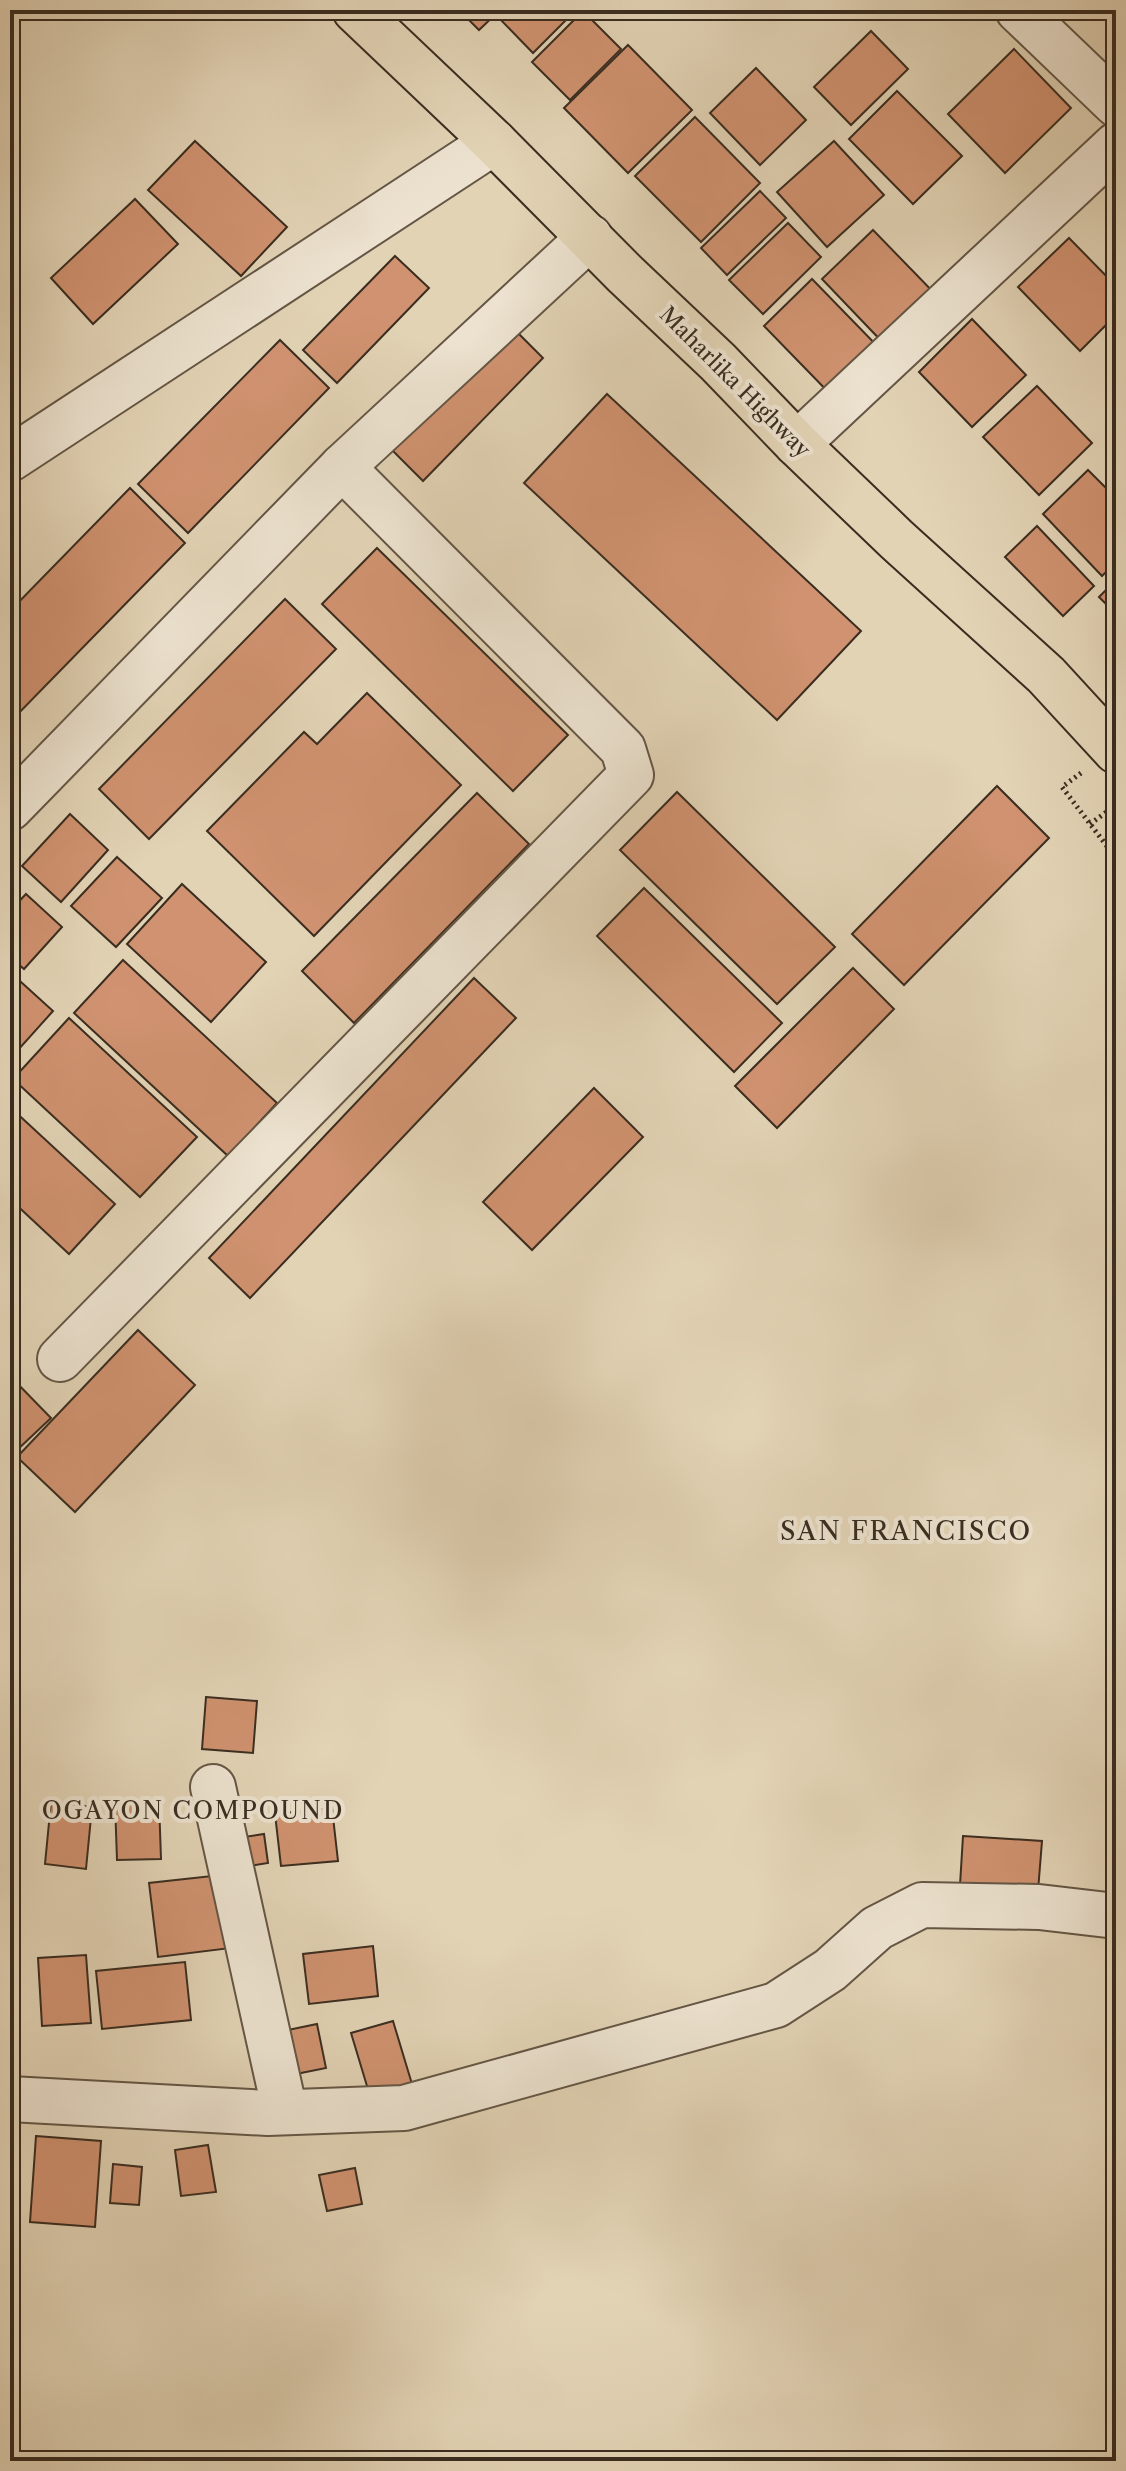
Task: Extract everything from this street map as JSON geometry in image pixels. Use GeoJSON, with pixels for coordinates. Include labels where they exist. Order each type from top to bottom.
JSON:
{"type":"FeatureCollection","features":[{"type":"Feature","properties":{"kind":"highway","name":"Maharlika Highway"},"geometry":{"type":"LineString","coordinates":[[355,10],[494,142],[797,444],[1046,675],[1116,751]]}},
{"type":"Feature","properties":{"kind":"street"},"geometry":{"type":"LineString","coordinates":[[1018,10],[1116,104]]}},
{"type":"Feature","properties":{"kind":"street"},"geometry":{"type":"LineString","coordinates":[[10,459],[494,142]]}},
{"type":"Feature","properties":{"kind":"street"},"geometry":{"type":"LineString","coordinates":[[797,444],[1116,145]]}},
{"type":"Feature","properties":{"kind":"street"},"geometry":{"type":"LineString","coordinates":[[10,808],[342,467],[590,237]]}},
{"type":"Feature","properties":{"kind":"street"},"geometry":{"type":"LineString","coordinates":[[60,1359],[631,775],[623,749],[342,467]]}},
{"type":"Feature","properties":{"kind":"street"},"geometry":{"type":"LineString","coordinates":[[213,1787],[285,2112]]}},
{"type":"Feature","properties":{"kind":"street"},"geometry":{"type":"LineString","coordinates":[[10,2099],[285,2112],[404,2108],[776,2005],[830,1970],[877,1928],[922,1905],[1039,1907],[1116,1916]]}},
{"type":"Feature","properties":{"kind":"path"},"geometry":{"type":"LineString","coordinates":[[1062,787],[1116,858]]}},
{"type":"Feature","properties":{"kind":"path"},"geometry":{"type":"LineString","coordinates":[[1090,824],[1116,805]]}},
{"type":"Feature","properties":{"kind":"building"},"geometry":{"type":"Polygon","coordinates":[[[459,10],[500,10],[479,30],[459,10]]]}},
{"type":"Feature","properties":{"kind":"building"},"geometry":{"type":"Polygon","coordinates":[[[503,10],[576,10],[533,53],[497,16],[503,10]]]}},
{"type":"Feature","properties":{"kind":"building"},"geometry":{"type":"Polygon","coordinates":[[[583,11],[621,49],[570,100],[532,62],[583,11]]]}},
{"type":"Feature","properties":{"kind":"building"},"geometry":{"type":"Polygon","coordinates":[[[871,31],[908,69],[851,125],[814,87],[871,31]]]}},
{"type":"Feature","properties":{"kind":"building"},"geometry":{"type":"Polygon","coordinates":[[[628,45],[692,110],[628,173],[564,108],[628,45]]]}},
{"type":"Feature","properties":{"kind":"building"},"geometry":{"type":"Polygon","coordinates":[[[1014,49],[1071,108],[1005,173],[948,114],[1014,49]]]}},
{"type":"Feature","properties":{"kind":"building"},"geometry":{"type":"Polygon","coordinates":[[[756,68],[806,120],[760,165],[710,113],[756,68]]]}},
{"type":"Feature","properties":{"kind":"building"},"geometry":{"type":"Polygon","coordinates":[[[897,91],[962,156],[913,204],[849,139],[897,91]]]}},
{"type":"Feature","properties":{"kind":"building"},"geometry":{"type":"Polygon","coordinates":[[[695,117],[760,183],[701,242],[635,176],[695,117]]]}},
{"type":"Feature","properties":{"kind":"building"},"geometry":{"type":"Polygon","coordinates":[[[195,141],[287,227],[241,276],[148,190],[195,141]]]}},
{"type":"Feature","properties":{"kind":"building"},"geometry":{"type":"Polygon","coordinates":[[[834,141],[884,195],[827,247],[777,192],[834,141]]]}},
{"type":"Feature","properties":{"kind":"building"},"geometry":{"type":"Polygon","coordinates":[[[760,191],[786,218],[727,275],[701,248],[760,191]]]}},
{"type":"Feature","properties":{"kind":"building"},"geometry":{"type":"Polygon","coordinates":[[[135,199],[178,244],[93,324],[51,278],[135,199]]]}},
{"type":"Feature","properties":{"kind":"building"},"geometry":{"type":"Polygon","coordinates":[[[788,223],[821,257],[763,314],[729,280],[788,223]]]}},
{"type":"Feature","properties":{"kind":"building"},"geometry":{"type":"Polygon","coordinates":[[[873,230],[941,300],[889,349],[822,279],[873,230]]]}},
{"type":"Feature","properties":{"kind":"building"},"geometry":{"type":"Polygon","coordinates":[[[1069,238],[1116,286],[1116,315],[1080,351],[1018,287],[1069,238]]]}},
{"type":"Feature","properties":{"kind":"building"},"geometry":{"type":"Polygon","coordinates":[[[395,256],[429,288],[337,383],[303,350],[395,256]]]}},
{"type":"Feature","properties":{"kind":"building"},"geometry":{"type":"Polygon","coordinates":[[[812,279],[885,354],[837,401],[764,326],[812,279]]]}},
{"type":"Feature","properties":{"kind":"building"},"geometry":{"type":"Polygon","coordinates":[[[972,319],[1026,375],[972,427],[919,372],[972,319]]]}},
{"type":"Feature","properties":{"kind":"building"},"geometry":{"type":"Polygon","coordinates":[[[506,321],[543,358],[423,481],[386,444],[506,321]]]}},
{"type":"Feature","properties":{"kind":"building"},"geometry":{"type":"Polygon","coordinates":[[[280,340],[329,388],[188,533],[138,484],[280,340]]]}},
{"type":"Feature","properties":{"kind":"building"},"geometry":{"type":"Polygon","coordinates":[[[1037,386],[1092,443],[1039,495],[983,437],[1037,386]]]}},
{"type":"Feature","properties":{"kind":"building"},"geometry":{"type":"Polygon","coordinates":[[[607,394],[861,631],[777,720],[524,483],[607,394]]]}},
{"type":"Feature","properties":{"kind":"building"},"geometry":{"type":"Polygon","coordinates":[[[1088,470],[1116,498],[1116,562],[1102,576],[1043,514],[1088,470]]]}},
{"type":"Feature","properties":{"kind":"building"},"geometry":{"type":"Polygon","coordinates":[[[130,488],[185,543],[10,722],[10,611],[130,488]]]}},
{"type":"Feature","properties":{"kind":"building"},"geometry":{"type":"Polygon","coordinates":[[[1037,526],[1094,586],[1063,616],[1005,557],[1037,526]]]}},
{"type":"Feature","properties":{"kind":"building"},"geometry":{"type":"Polygon","coordinates":[[[377,548],[568,735],[513,791],[322,604],[377,548]]]}},
{"type":"Feature","properties":{"kind":"building"},"geometry":{"type":"Polygon","coordinates":[[[1116,580],[1116,614],[1099,597],[1116,580]]]}},
{"type":"Feature","properties":{"kind":"building"},"geometry":{"type":"Polygon","coordinates":[[[285,599],[336,649],[149,839],[99,789],[285,599]]]}},
{"type":"Feature","properties":{"kind":"building"},"geometry":{"type":"Polygon","coordinates":[[[367,693],[461,785],[314,936],[207,831],[304,732],[317,744],[367,693]]]}},
{"type":"Feature","properties":{"kind":"building"},"geometry":{"type":"Polygon","coordinates":[[[997,786],[1049,838],[904,985],[852,934],[997,786]]]}},
{"type":"Feature","properties":{"kind":"building"},"geometry":{"type":"Polygon","coordinates":[[[677,792],[835,947],[777,1004],[620,850],[677,792]]]}},
{"type":"Feature","properties":{"kind":"building"},"geometry":{"type":"Polygon","coordinates":[[[477,793],[529,844],[354,1023],[302,971],[477,793]]]}},
{"type":"Feature","properties":{"kind":"building"},"geometry":{"type":"Polygon","coordinates":[[[70,814],[108,850],[61,902],[22,866],[70,814]]]}},
{"type":"Feature","properties":{"kind":"building"},"geometry":{"type":"Polygon","coordinates":[[[117,857],[162,898],[116,947],[71,906],[117,857]]]}},
{"type":"Feature","properties":{"kind":"building"},"geometry":{"type":"Polygon","coordinates":[[[182,884],[266,962],[211,1022],[127,944],[182,884]]]}},
{"type":"Feature","properties":{"kind":"building"},"geometry":{"type":"Polygon","coordinates":[[[644,888],[782,1023],[734,1072],[597,936],[644,888]]]}},
{"type":"Feature","properties":{"kind":"building"},"geometry":{"type":"Polygon","coordinates":[[[26,894],[62,927],[24,969],[10,957],[10,911],[26,894]]]}},
{"type":"Feature","properties":{"kind":"building"},"geometry":{"type":"Polygon","coordinates":[[[123,960],[277,1103],[228,1156],[74,1013],[123,960]]]}},
{"type":"Feature","properties":{"kind":"building"},"geometry":{"type":"Polygon","coordinates":[[[853,968],[894,1009],[777,1128],[735,1086],[853,968]]]}},
{"type":"Feature","properties":{"kind":"building"},"geometry":{"type":"Polygon","coordinates":[[[10,972],[53,1011],[10,1059],[10,972]]]}},
{"type":"Feature","properties":{"kind":"building"},"geometry":{"type":"Polygon","coordinates":[[[474,978],[516,1018],[250,1298],[209,1258],[474,978]]]}},
{"type":"Feature","properties":{"kind":"building"},"geometry":{"type":"Polygon","coordinates":[[[69,1018],[197,1137],[140,1197],[13,1079],[69,1018]]]}},
{"type":"Feature","properties":{"kind":"building"},"geometry":{"type":"Polygon","coordinates":[[[594,1088],[643,1137],[532,1250],[483,1202],[594,1088]]]}},
{"type":"Feature","properties":{"kind":"building"},"geometry":{"type":"Polygon","coordinates":[[[10,1107],[115,1204],[69,1254],[10,1199],[10,1107]]]}},
{"type":"Feature","properties":{"kind":"building"},"geometry":{"type":"Polygon","coordinates":[[[138,1330],[195,1385],[75,1512],[17,1457],[138,1330]]]}},
{"type":"Feature","properties":{"kind":"building"},"geometry":{"type":"Polygon","coordinates":[[[10,1376],[51,1418],[16,1451],[10,1445],[10,1376]]]}},
{"type":"Feature","properties":{"kind":"building"},"geometry":{"type":"Polygon","coordinates":[[[206,1697],[257,1701],[253,1753],[202,1749],[206,1697]]]}},
{"type":"Feature","properties":{"kind":"building"},"geometry":{"type":"Polygon","coordinates":[[[51,1802],[92,1807],[86,1869],[45,1864],[51,1802]]]}},
{"type":"Feature","properties":{"kind":"building"},"geometry":{"type":"Polygon","coordinates":[[[159,1802],[161,1859],[117,1860],[115,1803],[159,1802]]]}},
{"type":"Feature","properties":{"kind":"building"},"geometry":{"type":"Polygon","coordinates":[[[332,1808],[338,1861],[281,1866],[275,1814],[332,1808]]]}},
{"type":"Feature","properties":{"kind":"building"},"geometry":{"type":"Polygon","coordinates":[[[264,1834],[268,1863],[249,1866],[244,1837],[264,1834]]]}},
{"type":"Feature","properties":{"kind":"building"},"geometry":{"type":"Polygon","coordinates":[[[963,1836],[1042,1841],[1038,1891],[960,1885],[963,1836]]]}},
{"type":"Feature","properties":{"kind":"building"},"geometry":{"type":"Polygon","coordinates":[[[221,1875],[231,1948],[158,1957],[149,1883],[221,1875]]]}},
{"type":"Feature","properties":{"kind":"building"},"geometry":{"type":"Polygon","coordinates":[[[373,1946],[378,1996],[309,2004],[303,1954],[373,1946]]]}},
{"type":"Feature","properties":{"kind":"building"},"geometry":{"type":"Polygon","coordinates":[[[86,1955],[91,2023],[42,2026],[38,1958],[86,1955]]]}},
{"type":"Feature","properties":{"kind":"building"},"geometry":{"type":"Polygon","coordinates":[[[185,1962],[191,2020],[102,2029],[96,1971],[185,1962]]]}},
{"type":"Feature","properties":{"kind":"building"},"geometry":{"type":"Polygon","coordinates":[[[393,2021],[412,2084],[370,2096],[351,2033],[393,2021]]]}},
{"type":"Feature","properties":{"kind":"building"},"geometry":{"type":"Polygon","coordinates":[[[317,2024],[326,2068],[291,2075],[283,2031],[317,2024]]]}},
{"type":"Feature","properties":{"kind":"building"},"geometry":{"type":"Polygon","coordinates":[[[36,2136],[101,2141],[95,2227],[30,2222],[36,2136]]]}},
{"type":"Feature","properties":{"kind":"building"},"geometry":{"type":"Polygon","coordinates":[[[208,2145],[216,2192],[181,2196],[175,2150],[208,2145]]]}},
{"type":"Feature","properties":{"kind":"building"},"geometry":{"type":"Polygon","coordinates":[[[113,2164],[142,2167],[139,2205],[110,2203],[113,2164]]]}},
{"type":"Feature","properties":{"kind":"building"},"geometry":{"type":"Polygon","coordinates":[[[355,2168],[362,2204],[327,2211],[319,2175],[355,2168]]]}},
{"type":"Feature","properties":{"kind":"district","name":"SAN FRANCISCO"},"geometry":{"type":"Point","coordinates":[906,1531]}},
{"type":"Feature","properties":{"kind":"district","name":"OGAYON COMPOUND"},"geometry":{"type":"Point","coordinates":[193,1810]}}]}
